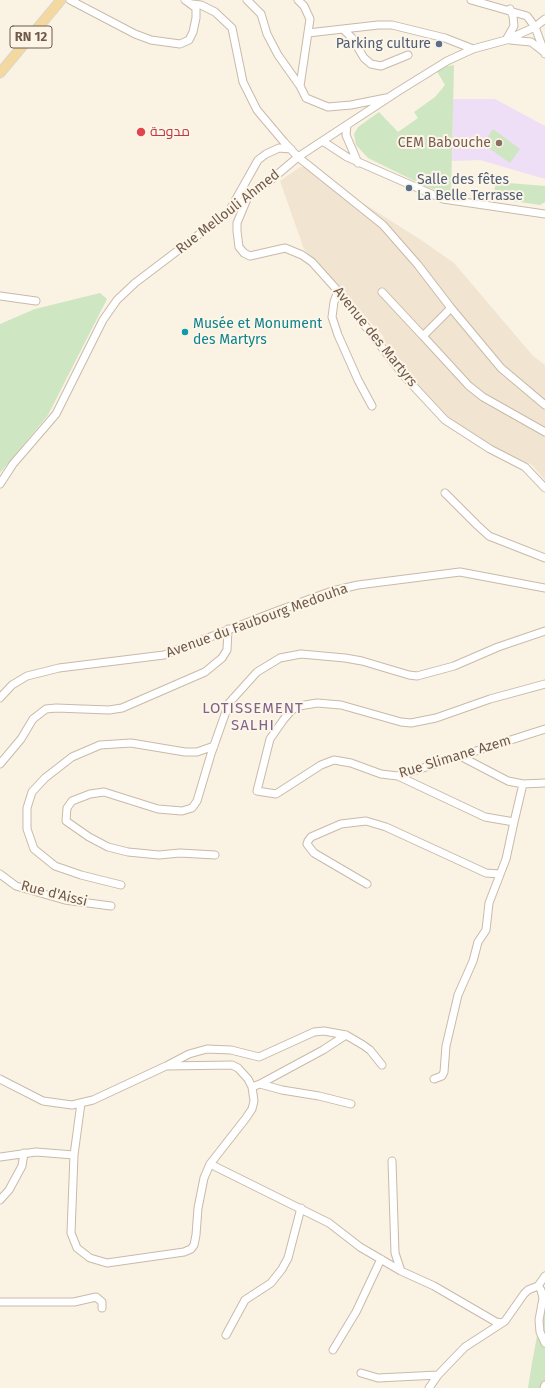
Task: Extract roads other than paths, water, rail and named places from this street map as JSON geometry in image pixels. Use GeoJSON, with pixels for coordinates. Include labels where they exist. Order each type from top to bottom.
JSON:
{"type":"FeatureCollection","features":[{"type":"Feature","properties":{"kind":"main road","name":"RN 12"},"geometry":{"type":"LineString","coordinates":[[0,73],[61,0]]}},
{"type":"Feature","properties":{"kind":"street"},"geometry":{"type":"LineString","coordinates":[[70,0],[135,34],[151,40],[180,44],[189,40],[193,32],[196,12],[196,8],[185,0]]}},
{"type":"Feature","properties":{"kind":"street"},"geometry":{"type":"LineString","coordinates":[[247,0],[261,14],[267,34],[278,55],[300,86],[306,98],[328,107],[351,105],[389,97]]}},
{"type":"Feature","properties":{"kind":"street"},"geometry":{"type":"LineString","coordinates":[[298,0],[304,6],[310,20],[300,86]]}},
{"type":"Feature","properties":{"kind":"street"},"geometry":{"type":"LineString","coordinates":[[471,0],[510,9],[527,16],[535,27],[545,53]]}},
{"type":"Feature","properties":{"kind":"street"},"geometry":{"type":"LineString","coordinates":[[192,4],[201,5],[215,12],[232,28],[243,82],[248,95],[257,110],[298,157],[382,224],[418,265],[451,308],[501,368],[545,404]]}},
{"type":"Feature","properties":{"kind":"street"},"geometry":{"type":"LineString","coordinates":[[506,40],[512,30],[514,22],[510,9]]}},
{"type":"Feature","properties":{"kind":"street","name":"Rue Mellouli Ahmed"},"geometry":{"type":"LineString","coordinates":[[0,484],[14,464],[56,414],[103,320],[117,300],[135,283],[230,212],[298,157],[324,142],[389,97],[447,61],[473,49],[506,40],[535,27],[545,19]]}},
{"type":"Feature","properties":{"kind":"street"},"geometry":{"type":"LineString","coordinates":[[308,33],[378,25],[392,25],[445,38],[473,49]]}},
{"type":"Feature","properties":{"kind":"street"},"geometry":{"type":"LineString","coordinates":[[344,30],[352,38],[364,58],[371,64],[381,66],[408,55]]}},
{"type":"Feature","properties":{"kind":"street"},"geometry":{"type":"LineString","coordinates":[[506,40],[531,42],[545,53]]}},
{"type":"Feature","properties":{"kind":"street"},"geometry":{"type":"LineString","coordinates":[[348,125],[346,135],[358,163]]}},
{"type":"Feature","properties":{"kind":"street"},"geometry":{"type":"LineString","coordinates":[[324,142],[358,163],[443,199],[545,214]]}},
{"type":"Feature","properties":{"kind":"street"},"geometry":{"type":"LineString","coordinates":[[230,212],[258,160],[266,154],[279,148],[291,149]]}},
{"type":"Feature","properties":{"kind":"street","name":"Avenue des Martyrs"},"geometry":{"type":"LineString","coordinates":[[248,197],[237,223],[236,231],[239,247],[244,253],[250,256],[285,248],[302,255],[312,262],[338,291],[405,377],[444,420],[490,449],[525,467],[545,488]]}},
{"type":"Feature","properties":{"kind":"street"},"geometry":{"type":"LineString","coordinates":[[338,291],[334,302],[332,317],[338,335],[358,380],[372,406]]}},
{"type":"Feature","properties":{"kind":"street"},"geometry":{"type":"LineString","coordinates":[[382,292],[469,386],[483,397],[545,432]]}},
{"type":"Feature","properties":{"kind":"street"},"geometry":{"type":"LineString","coordinates":[[0,296],[36,301]]}},
{"type":"Feature","properties":{"kind":"street"},"geometry":{"type":"LineString","coordinates":[[423,336],[451,308]]}},
{"type":"Feature","properties":{"kind":"street"},"geometry":{"type":"LineString","coordinates":[[444,493],[476,526],[490,536],[545,558]]}},
{"type":"Feature","properties":{"kind":"street","name":"Avenue du Faubourg Medouha"},"geometry":{"type":"LineString","coordinates":[[0,698],[12,685],[27,676],[59,668],[164,655],[228,629],[332,591],[358,585],[460,572],[545,588]]}},
{"type":"Feature","properties":{"kind":"street"},"geometry":{"type":"LineString","coordinates":[[0,764],[21,739],[33,720],[46,709],[109,710],[122,708],[205,672],[222,658],[228,642],[228,629]]}},
{"type":"Feature","properties":{"kind":"street"},"geometry":{"type":"LineString","coordinates":[[215,855],[159,855],[128,852],[108,847],[72,827],[66,821],[65,814],[72,800],[90,794],[104,792],[158,809],[175,811],[188,810],[192,808],[197,801],[226,711],[234,696],[257,672],[280,658],[300,654],[345,658],[362,661],[417,676],[454,666],[498,647],[545,631]]}},
{"type":"Feature","properties":{"kind":"street","name":"Rue Slimane Azem"},"geometry":{"type":"LineString","coordinates":[[545,684],[490,699],[436,718],[411,723],[401,722],[341,705],[317,703],[298,706],[284,719],[270,739],[257,791],[272,794],[279,793],[321,765],[334,760],[351,763],[381,774],[398,776],[545,729]]}},
{"type":"Feature","properties":{"kind":"street"},"geometry":{"type":"LineString","coordinates":[[121,885],[81,875],[55,866],[34,849],[26,829],[27,808],[32,792],[45,778],[72,758],[100,745],[130,743],[185,752],[197,752],[214,746]]}},
{"type":"Feature","properties":{"kind":"street"},"geometry":{"type":"LineString","coordinates":[[460,756],[508,780],[523,784],[545,783]]}},
{"type":"Feature","properties":{"kind":"street"},"geometry":{"type":"LineString","coordinates":[[398,776],[485,817],[514,822]]}},
{"type":"Feature","properties":{"kind":"street"},"geometry":{"type":"LineString","coordinates":[[434,1079],[442,1076],[444,1072],[446,1046],[458,995],[473,961],[478,942],[486,930],[489,903],[500,874],[523,784]]}},
{"type":"Feature","properties":{"kind":"street"},"geometry":{"type":"LineString","coordinates":[[366,884],[314,853],[307,844],[311,837],[341,824],[366,821],[386,826],[486,873],[500,874]]}},
{"type":"Feature","properties":{"kind":"street","name":"Rue d'Aissi"},"geometry":{"type":"LineString","coordinates":[[0,874],[16,886],[65,900],[111,906]]}},
{"type":"Feature","properties":{"kind":"street"},"geometry":{"type":"LineString","coordinates":[[0,1079],[43,1101],[72,1105],[93,1100],[189,1054],[207,1048],[231,1050],[259,1057],[314,1032],[324,1031],[346,1035],[370,1050],[382,1065]]}},
{"type":"Feature","properties":{"kind":"street"},"geometry":{"type":"LineString","coordinates":[[252,1087],[260,1084],[346,1035]]}},
{"type":"Feature","properties":{"kind":"street"},"geometry":{"type":"LineString","coordinates":[[82,1103],[74,1155],[72,1240],[79,1251],[90,1258],[107,1263],[184,1252],[191,1249],[194,1245],[196,1235],[198,1208],[204,1178],[210,1164],[252,1109],[254,1101],[252,1087],[238,1068],[232,1065],[166,1066]]}},
{"type":"Feature","properties":{"kind":"street"},"geometry":{"type":"LineString","coordinates":[[260,1084],[351,1104]]}},
{"type":"Feature","properties":{"kind":"street"},"geometry":{"type":"LineString","coordinates":[[0,1157],[24,1153],[48,1152],[74,1155]]}},
{"type":"Feature","properties":{"kind":"street"},"geometry":{"type":"LineString","coordinates":[[0,1200],[9,1190],[22,1166],[24,1153]]}},
{"type":"Feature","properties":{"kind":"street"},"geometry":{"type":"LineString","coordinates":[[392,1161],[395,1253],[401,1271]]}},
{"type":"Feature","properties":{"kind":"street"},"geometry":{"type":"LineString","coordinates":[[210,1164],[329,1223],[360,1246],[401,1271],[434,1286],[496,1322],[502,1323]]}},
{"type":"Feature","properties":{"kind":"street"},"geometry":{"type":"LineString","coordinates":[[226,1335],[245,1300],[271,1283],[282,1269],[288,1258],[301,1208]]}},
{"type":"Feature","properties":{"kind":"street"},"geometry":{"type":"LineString","coordinates":[[333,1350],[356,1312],[381,1259]]}},
{"type":"Feature","properties":{"kind":"street"},"geometry":{"type":"LineString","coordinates":[[429,1388],[438,1375],[465,1347],[506,1321],[528,1290],[538,1286],[545,1276]]}},
{"type":"Feature","properties":{"kind":"street"},"geometry":{"type":"LineString","coordinates":[[538,1286],[541,1290],[543,1298],[539,1320],[540,1332],[545,1343]]}},
{"type":"Feature","properties":{"kind":"street"},"geometry":{"type":"LineString","coordinates":[[0,1302],[74,1302],[96,1297],[102,1302],[102,1308]]}},
{"type":"Feature","properties":{"kind":"street"},"geometry":{"type":"LineString","coordinates":[[361,1373],[378,1378],[438,1375]]}},
{"type":"Feature","properties":{"kind":"place","name":"Parking culture"},"geometry":{"type":"Point","coordinates":[439,44]}},
{"type":"Feature","properties":{"kind":"place","name":"مدوحة"},"geometry":{"type":"Point","coordinates":[141,132]}},
{"type":"Feature","properties":{"kind":"place","name":"CEM Babouche"},"geometry":{"type":"Point","coordinates":[499,143]}},
{"type":"Feature","properties":{"kind":"place","name":"Salle des fêtes La Belle Terrasse"},"geometry":{"type":"Point","coordinates":[409,188]}},
{"type":"Feature","properties":{"kind":"place","name":"Musée et Monument des Martyrs"},"geometry":{"type":"Point","coordinates":[185,332]}},
{"type":"Feature","properties":{"kind":"district","name":"LOTISSEMENT SALHI"},"geometry":{"type":"Point","coordinates":[253,718]}}]}
